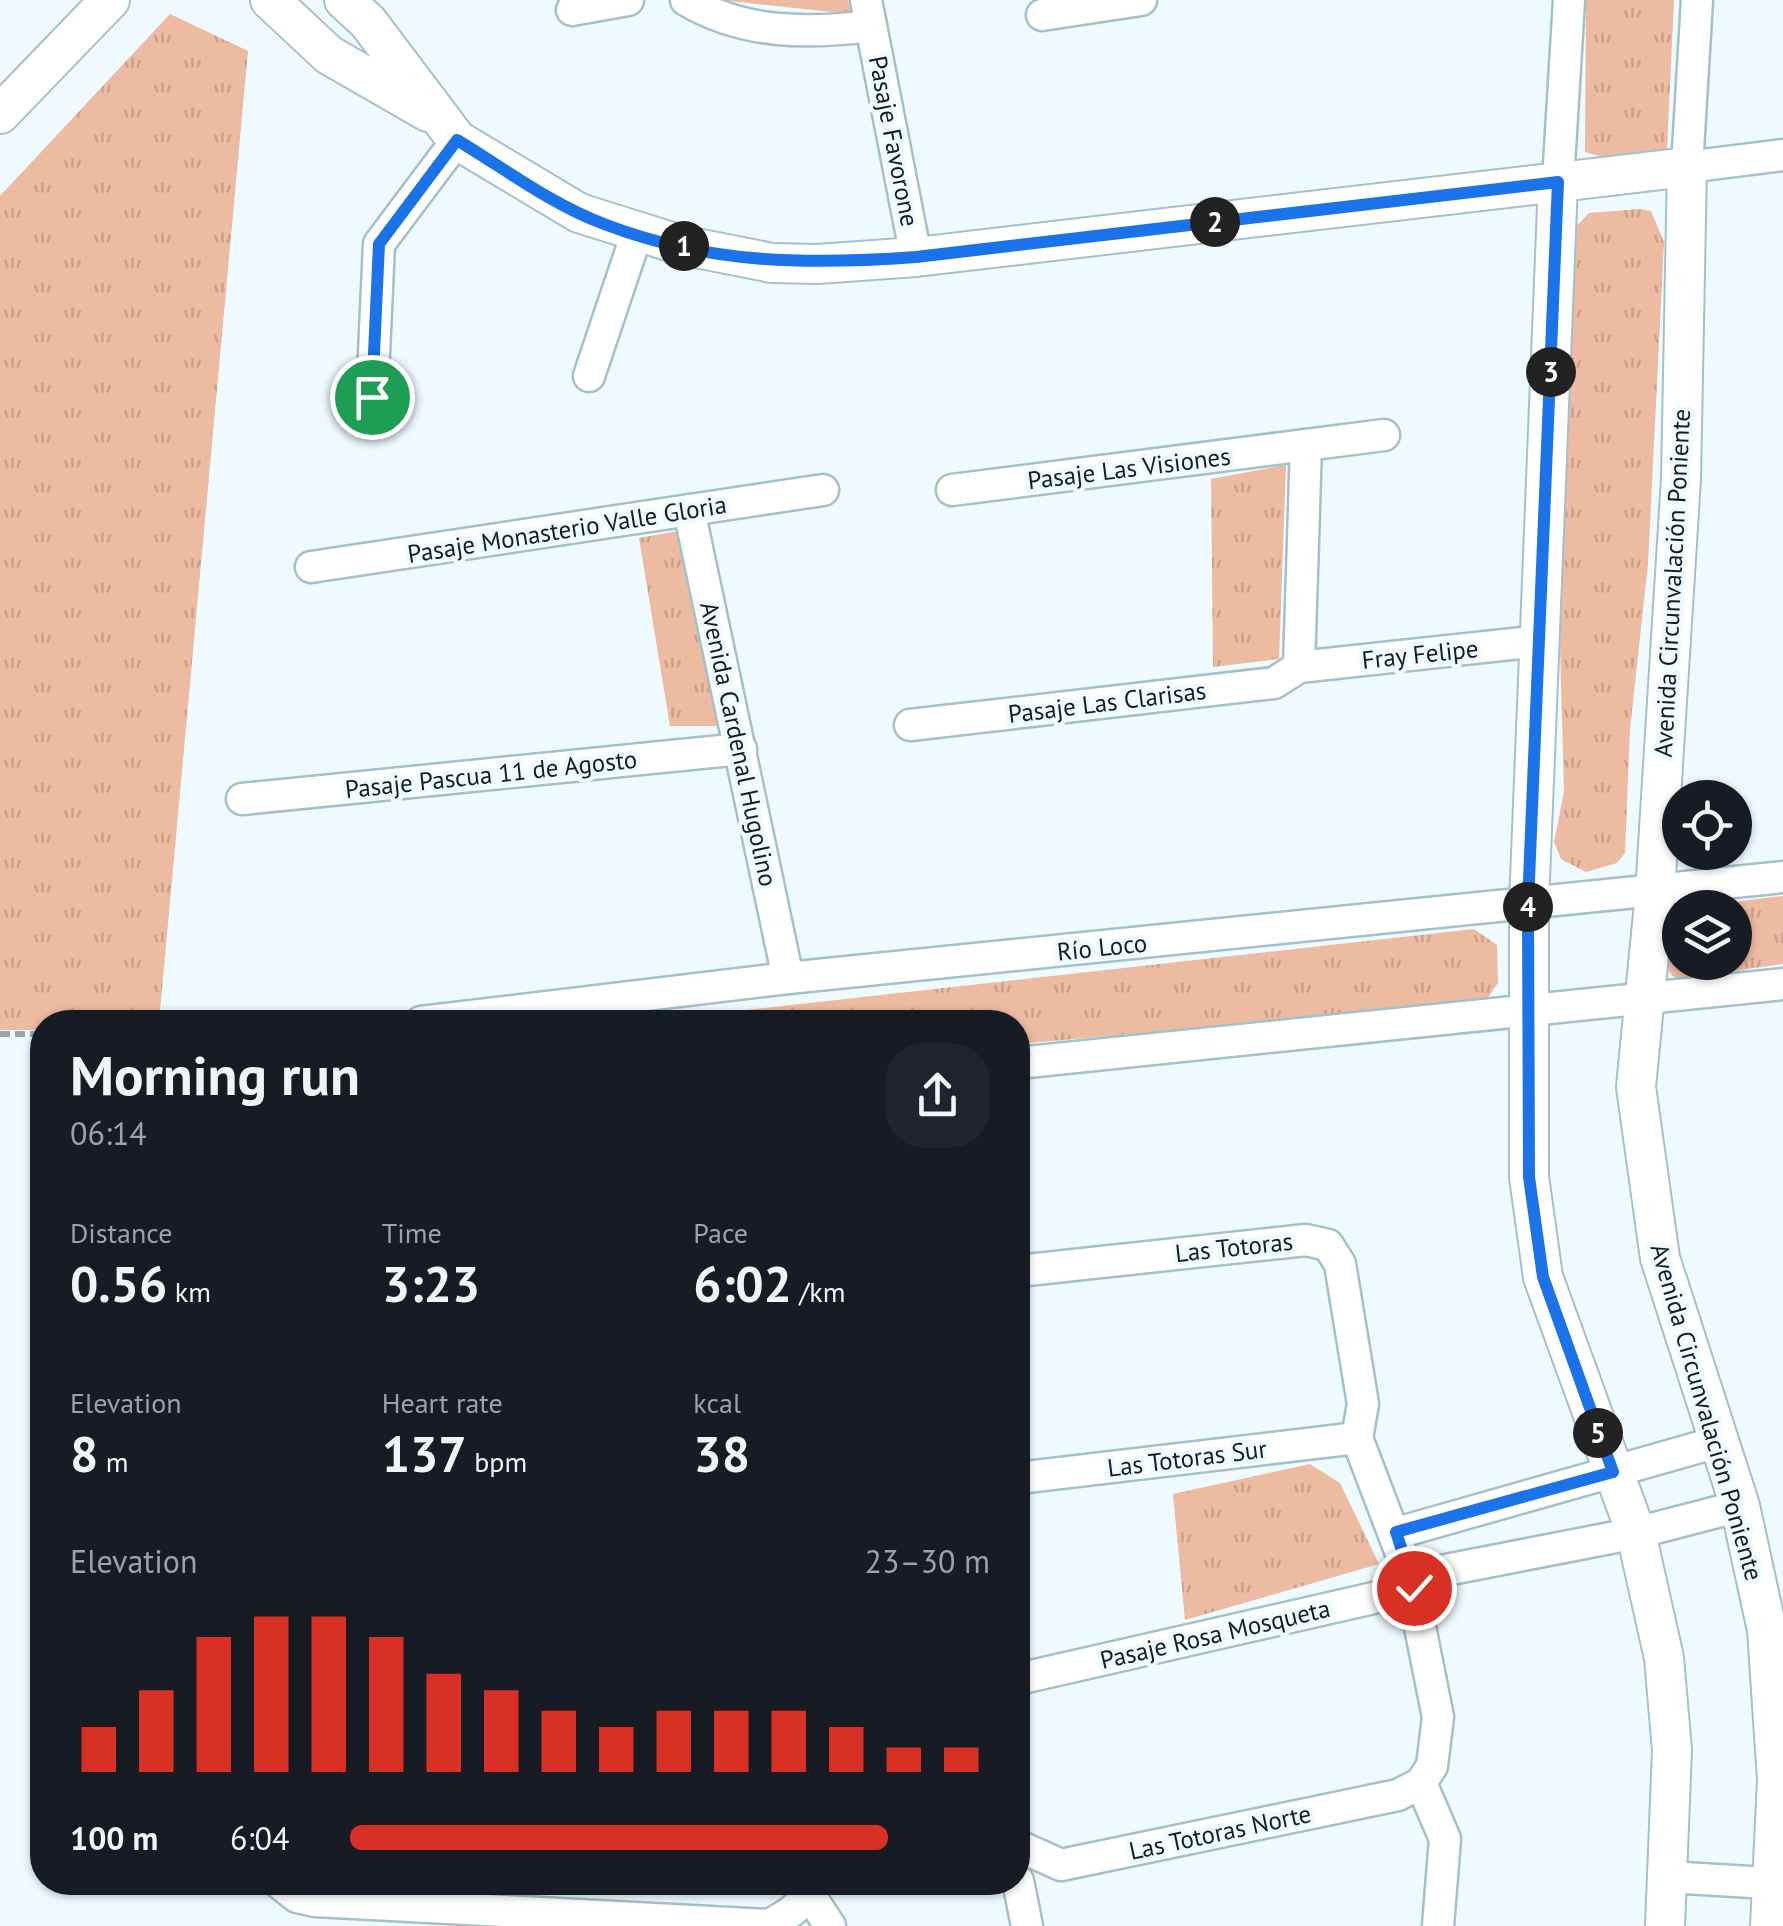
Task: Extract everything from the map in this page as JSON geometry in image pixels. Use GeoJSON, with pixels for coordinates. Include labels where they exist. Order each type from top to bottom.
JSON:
{"type":"FeatureCollection","features":[{"type":"Feature","properties":{"kind":"street"},"geometry":{"type":"LineString","coordinates":[[0,114],[110,0]]}},
{"type":"Feature","properties":{"kind":"street"},"geometry":{"type":"LineString","coordinates":[[270,0],[329,55],[579,213],[637,233],[772,262],[916,257],[1783,155]]}},
{"type":"Feature","properties":{"kind":"street"},"geometry":{"type":"LineString","coordinates":[[344,0],[368,22],[448,130]]}},
{"type":"Feature","properties":{"kind":"street"},"geometry":{"type":"LineString","coordinates":[[572,10],[628,0]]}},
{"type":"Feature","properties":{"kind":"street","name":"Pasaje Favorone"},"geometry":{"type":"LineString","coordinates":[[686,0],[734,20],[780,30],[869,13],[916,257]]}},
{"type":"Feature","properties":{"kind":"street"},"geometry":{"type":"LineString","coordinates":[[1042,15],[1099,2],[1140,0]]}},
{"type":"Feature","properties":{"kind":"street"},"geometry":{"type":"LineString","coordinates":[[1569,0],[1528,904],[1529,1177],[1543,1277],[1636,1532],[1664,1658],[1672,1750],[1666,1926]]}},
{"type":"Feature","properties":{"kind":"street","name":"Avenida Circunvalación Poniente"},"geometry":{"type":"LineString","coordinates":[[1697,0],[1686,167],[1681,478],[1655,893],[1636,1087],[1651,1218],[1674,1311],[1721,1440],[1761,1594],[1774,1695],[1777,1780],[1778,1884],[1770,1926]]}},
{"type":"Feature","properties":{"kind":"street"},"geometry":{"type":"LineString","coordinates":[[372,397],[379,244],[448,130]]}},
{"type":"Feature","properties":{"kind":"street"},"geometry":{"type":"LineString","coordinates":[[589,376],[637,233]]}},
{"type":"Feature","properties":{"kind":"street","name":"Pasaje Las Visiones"},"geometry":{"type":"LineString","coordinates":[[952,490],[1384,435]]}},
{"type":"Feature","properties":{"kind":"street"},"geometry":{"type":"LineString","coordinates":[[1300,667],[1306,445]]}},
{"type":"Feature","properties":{"kind":"street","name":"Pasaje Monasterio Valle Gloria"},"geometry":{"type":"LineString","coordinates":[[311,567],[823,490]]}},
{"type":"Feature","properties":{"kind":"street","name":"Avenida Cardenal Hugolino"},"geometry":{"type":"LineString","coordinates":[[689,510],[788,978]]}},
{"type":"Feature","properties":{"kind":"street","name":"Fray Felipe"},"geometry":{"type":"LineString","coordinates":[[1300,667],[1540,640]]}},
{"type":"Feature","properties":{"kind":"street","name":"Pasaje Las Clarisas"},"geometry":{"type":"LineString","coordinates":[[910,724],[1274,683],[1300,667]]}},
{"type":"Feature","properties":{"kind":"street","name":"Pasaje Pascua 11 de Agosto"},"geometry":{"type":"LineString","coordinates":[[242,799],[740,749]]}},
{"type":"Feature","properties":{"kind":"street","name":"Río Loco"},"geometry":{"type":"LineString","coordinates":[[521,1010],[788,978],[1655,893],[1783,876]]}},
{"type":"Feature","properties":{"kind":"street"},"geometry":{"type":"LineString","coordinates":[[1030,1062],[1783,984]]}},
{"type":"Feature","properties":{"kind":"street","name":"Las Totoras"},"geometry":{"type":"LineString","coordinates":[[1030,1269],[1306,1240],[1328,1244],[1340,1264],[1363,1404],[1356,1438],[1396,1532],[1412,1583],[1438,1717],[1432,1766],[1421,1784]]}},
{"type":"Feature","properties":{"kind":"street","name":"Las Totoras Sur"},"geometry":{"type":"LineString","coordinates":[[1030,1477],[1356,1438]]}},
{"type":"Feature","properties":{"kind":"street"},"geometry":{"type":"LineString","coordinates":[[1396,1532],[1721,1440]]}},
{"type":"Feature","properties":{"kind":"street"},"geometry":{"type":"LineString","coordinates":[[1412,1583],[1740,1506]]}},
{"type":"Feature","properties":{"kind":"street","name":"Pasaje Rosa Mosqueta"},"geometry":{"type":"LineString","coordinates":[[1030,1676],[1412,1583]]}},
{"type":"Feature","properties":{"kind":"street"},"geometry":{"type":"LineString","coordinates":[[1421,1784],[1445,1839],[1438,1926]]}},
{"type":"Feature","properties":{"kind":"street","name":"Las Totoras Norte"},"geometry":{"type":"LineString","coordinates":[[1030,1850],[1061,1866],[1398,1795],[1421,1784]]}},
{"type":"Feature","properties":{"kind":"street"},"geometry":{"type":"LineString","coordinates":[[1668,1877],[1778,1884]]}},
{"type":"Feature","properties":{"kind":"street"},"geometry":{"type":"LineString","coordinates":[[293,1895],[315,1901],[625,1921],[769,1924],[786,1916],[803,1895]]}},
{"type":"Feature","properties":{"kind":"street"},"geometry":{"type":"LineString","coordinates":[[813,1895],[830,1926]]}},
{"type":"Feature","properties":{"kind":"street"},"geometry":{"type":"LineString","coordinates":[[1021,1895],[1027,1926]]}},
{"type":"Feature","properties":{"kind":"path"},"geometry":{"type":"LineString","coordinates":[[0,1034],[30,1034]]}},
{"type":"Feature","properties":{"kind":"green space"},"geometry":{"type":"Polygon","coordinates":[[[719,0],[848,0],[851,14],[719,0]]]}},
{"type":"Feature","properties":{"kind":"green space"},"geometry":{"type":"Polygon","coordinates":[[[1586,0],[1674,0],[1667,150],[1606,158],[1585,152],[1586,0]]]}},
{"type":"Feature","properties":{"kind":"green space"},"geometry":{"type":"Polygon","coordinates":[[[170,14],[248,51],[160,1010],[30,1010],[30,1030],[0,1030],[0,196],[170,14]]]}},
{"type":"Feature","properties":{"kind":"green space"},"geometry":{"type":"Polygon","coordinates":[[[1651,211],[1664,242],[1648,564],[1630,729],[1625,853],[1617,863],[1586,872],[1561,859],[1554,842],[1564,792],[1558,572],[1569,234],[1589,213],[1651,211]]]}},
{"type":"Feature","properties":{"kind":"green space"},"geometry":{"type":"Polygon","coordinates":[[[1286,465],[1279,659],[1213,667],[1211,479],[1286,465]]]}},
{"type":"Feature","properties":{"kind":"green space"},"geometry":{"type":"Polygon","coordinates":[[[678,531],[725,726],[670,726],[639,538],[678,531]]]}},
{"type":"Feature","properties":{"kind":"green space"},"geometry":{"type":"Polygon","coordinates":[[[1783,896],[1783,964],[1752,968],[1752,900],[1783,896]]]}},
{"type":"Feature","properties":{"kind":"green space"},"geometry":{"type":"Polygon","coordinates":[[[1474,929],[1497,945],[1498,983],[1484,1003],[1030,1043],[1030,1010],[747,1010],[1474,929]]]}},
{"type":"Feature","properties":{"kind":"green space"},"geometry":{"type":"Polygon","coordinates":[[[1310,1464],[1340,1483],[1379,1564],[1185,1620],[1173,1494],[1310,1464]]]}},
{"type":"Feature","properties":{"kind":"route"},"geometry":{"type":"LineString","coordinates":[[372,397],[379,244],[457,140],[528,185],[607,226],[726,256],[817,264],[916,257],[1558,182],[1528,904],[1529,1177],[1543,1277],[1613,1472],[1396,1532],[1414,1588]]}}]}
